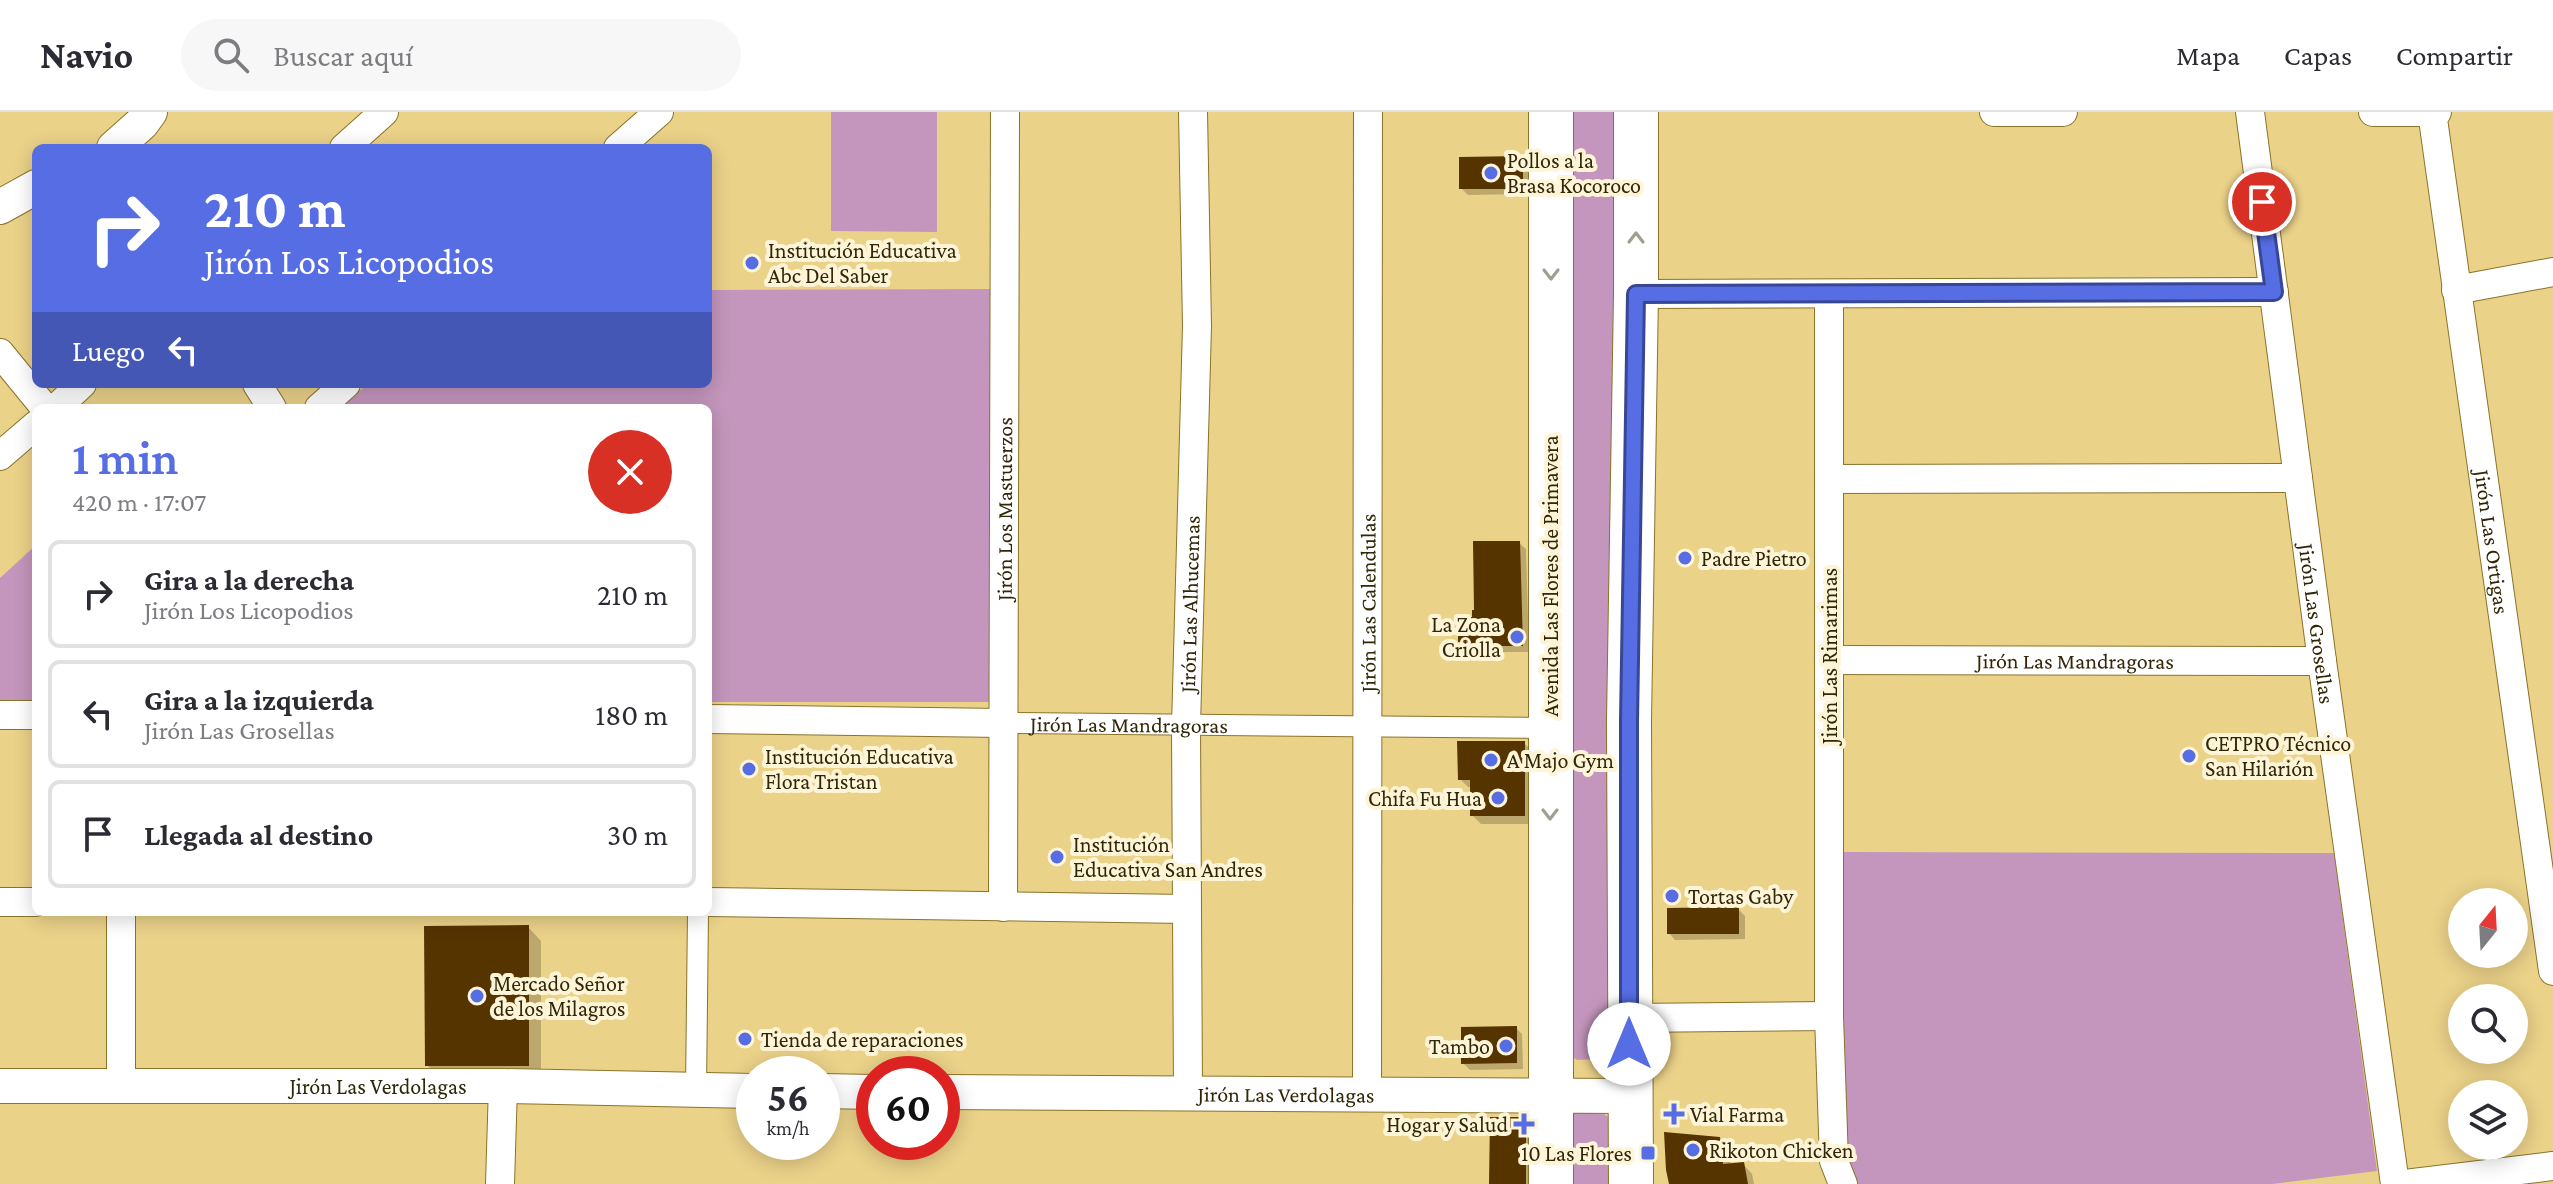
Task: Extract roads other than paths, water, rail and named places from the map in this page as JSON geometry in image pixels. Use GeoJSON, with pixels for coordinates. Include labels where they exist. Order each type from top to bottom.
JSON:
{"type":"FeatureCollection","features":[{"type":"Feature","properties":{"kind":"main road","name":"Avenida Las Flores de Primavera"},"geometry":{"type":"LineString","coordinates":[[1551,112],[1551,1184]]}},
{"type":"Feature","properties":{"kind":"main road"},"geometry":{"type":"LineString","coordinates":[[1631,1184],[1629,721],[1636,112]]}},
{"type":"Feature","properties":{"kind":"street"},"geometry":{"type":"LineString","coordinates":[[118,144],[150,112]]}},
{"type":"Feature","properties":{"kind":"street"},"geometry":{"type":"LineString","coordinates":[[348,144],[384,112]]}},
{"type":"Feature","properties":{"kind":"street"},"geometry":{"type":"LineString","coordinates":[[623,144],[659,112]]}},
{"type":"Feature","properties":{"kind":"street","name":"Jirón Los Mastuerzos"},"geometry":{"type":"LineString","coordinates":[[1003,907],[1005,112]]}},
{"type":"Feature","properties":{"kind":"street","name":"Jirón Las Alhucemas"},"geometry":{"type":"LineString","coordinates":[[1188,1094],[1186,726],[1197,326],[1193,112]]}},
{"type":"Feature","properties":{"kind":"street","name":"Jirón Las Calendulas"},"geometry":{"type":"LineString","coordinates":[[1367,1095],[1368,112]]}},
{"type":"Feature","properties":{"kind":"street"},"geometry":{"type":"LineString","coordinates":[[1994,112],[2063,112]]}},
{"type":"Feature","properties":{"kind":"street","name":"Jirón Las Grosellas"},"geometry":{"type":"LineString","coordinates":[[2250,112],[2395,1184]]}},
{"type":"Feature","properties":{"kind":"street"},"geometry":{"type":"LineString","coordinates":[[2373,112],[2434,112]]}},
{"type":"Feature","properties":{"kind":"street","name":"Jirón Las Ortigas"},"geometry":{"type":"LineString","coordinates":[[2434,112],[2456,290],[2553,971]]}},
{"type":"Feature","properties":{"kind":"street"},"geometry":{"type":"LineString","coordinates":[[0,207],[32,189]]}},
{"type":"Feature","properties":{"kind":"street"},"geometry":{"type":"LineString","coordinates":[[2456,290],[2553,272]]}},
{"type":"Feature","properties":{"kind":"street"},"geometry":{"type":"LineString","coordinates":[[1636,294],[2274,292]]}},
{"type":"Feature","properties":{"kind":"street","name":"Jirón Las Rimarimas"},"geometry":{"type":"LineString","coordinates":[[1829,295],[1829,1016],[1834,1161],[1843,1184]]}},
{"type":"Feature","properties":{"kind":"street"},"geometry":{"type":"LineString","coordinates":[[0,353],[42,404]]}},
{"type":"Feature","properties":{"kind":"street"},"geometry":{"type":"LineString","coordinates":[[60,404],[78,388]]}},
{"type":"Feature","properties":{"kind":"street"},"geometry":{"type":"LineString","coordinates":[[324,404],[342,388]]}},
{"type":"Feature","properties":{"kind":"street"},"geometry":{"type":"LineString","coordinates":[[0,456],[32,428]]}},
{"type":"Feature","properties":{"kind":"street"},"geometry":{"type":"LineString","coordinates":[[1829,479],[2298,478]]}},
{"type":"Feature","properties":{"kind":"street","name":"Jirón Las Mandragoras"},"geometry":{"type":"LineString","coordinates":[[1829,660],[2322,661]]}},
{"type":"Feature","properties":{"kind":"street"},"geometry":{"type":"LineString","coordinates":[[0,715],[32,715]]}},
{"type":"Feature","properties":{"kind":"street","name":"Jirón Las Mandragoras"},"geometry":{"type":"LineString","coordinates":[[712,719],[1550,728]]}},
{"type":"Feature","properties":{"kind":"street"},"geometry":{"type":"LineString","coordinates":[[0,902],[32,902]]}},
{"type":"Feature","properties":{"kind":"street"},"geometry":{"type":"LineString","coordinates":[[712,902],[1187,909]]}},
{"type":"Feature","properties":{"kind":"street"},"geometry":{"type":"LineString","coordinates":[[121,916],[121,1086]]}},
{"type":"Feature","properties":{"kind":"street"},"geometry":{"type":"LineString","coordinates":[[696,1090],[698,916]]}},
{"type":"Feature","properties":{"kind":"street"},"geometry":{"type":"LineString","coordinates":[[1629,1018],[1829,1016]]}},
{"type":"Feature","properties":{"kind":"street","name":"Jirón Las Verdolagas"},"geometry":{"type":"LineString","coordinates":[[0,1086],[503,1086],[736,1091]]}},
{"type":"Feature","properties":{"kind":"street"},"geometry":{"type":"LineString","coordinates":[[500,1184],[503,1086]]}},
{"type":"Feature","properties":{"kind":"street","name":"Jirón Las Verdolagas"},"geometry":{"type":"LineString","coordinates":[[960,1092],[1629,1096]]}},
{"type":"Feature","properties":{"kind":"street"},"geometry":{"type":"LineString","coordinates":[[2405,1184],[2553,1166]]}},
{"type":"Feature","properties":{"kind":"place","name":"Pollos a la Brasa Kocoroco"},"geometry":{"type":"Point","coordinates":[1491,173]}},
{"type":"Feature","properties":{"kind":"place","name":"Institución Educativa Abc Del Saber"},"geometry":{"type":"Point","coordinates":[752,263]}},
{"type":"Feature","properties":{"kind":"place","name":"Padre Pietro"},"geometry":{"type":"Point","coordinates":[1685,558]}},
{"type":"Feature","properties":{"kind":"place","name":"La Zona Criolla"},"geometry":{"type":"Point","coordinates":[1517,637]}},
{"type":"Feature","properties":{"kind":"place","name":"CETPRO Técnico San Hilarión"},"geometry":{"type":"Point","coordinates":[2189,756]}},
{"type":"Feature","properties":{"kind":"place","name":"A Majo Gym"},"geometry":{"type":"Point","coordinates":[1491,760]}},
{"type":"Feature","properties":{"kind":"place","name":"Institución Educativa Flora Tristan"},"geometry":{"type":"Point","coordinates":[749,769]}},
{"type":"Feature","properties":{"kind":"place","name":"Chifa Fu Hua"},"geometry":{"type":"Point","coordinates":[1498,798]}},
{"type":"Feature","properties":{"kind":"place","name":"Institución Educativa San Andres"},"geometry":{"type":"Point","coordinates":[1057,857]}},
{"type":"Feature","properties":{"kind":"place","name":"Tortas Gaby"},"geometry":{"type":"Point","coordinates":[1672,896]}},
{"type":"Feature","properties":{"kind":"place","name":"Mercado Señor de los Milagros"},"geometry":{"type":"Point","coordinates":[477,996]}},
{"type":"Feature","properties":{"kind":"place","name":"Tienda de reparaciones"},"geometry":{"type":"Point","coordinates":[745,1039]}},
{"type":"Feature","properties":{"kind":"place","name":"Tambo"},"geometry":{"type":"Point","coordinates":[1506,1046]}},
{"type":"Feature","properties":{"kind":"place","name":"Vial Farma"},"geometry":{"type":"Point","coordinates":[1674,1114]}},
{"type":"Feature","properties":{"kind":"place","name":"Hogar y Salud"},"geometry":{"type":"Point","coordinates":[1524,1124]}},
{"type":"Feature","properties":{"kind":"place","name":"Rikoton Chicken"},"geometry":{"type":"Point","coordinates":[1693,1150]}},
{"type":"Feature","properties":{"kind":"place","name":"10 Las Flores"},"geometry":{"type":"Point","coordinates":[1648,1153]}}]}
